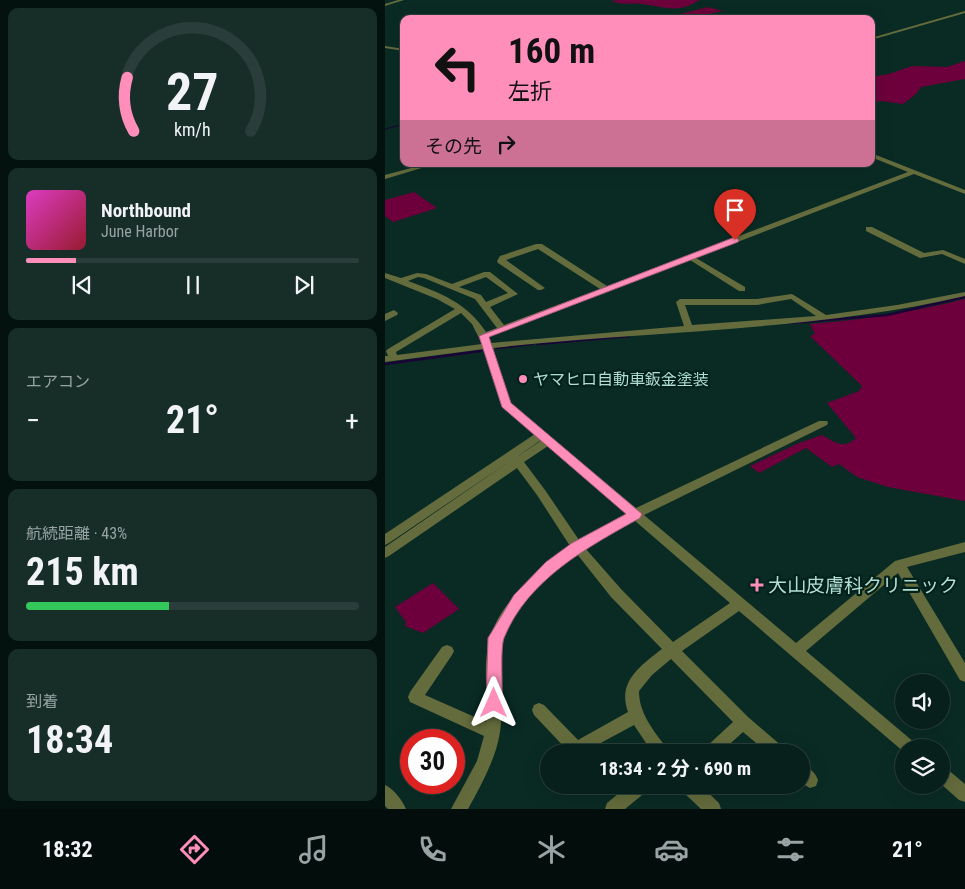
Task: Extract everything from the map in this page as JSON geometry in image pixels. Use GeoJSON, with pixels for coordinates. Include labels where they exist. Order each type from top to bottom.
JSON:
{"type":"FeatureCollection","features":[{"type":"Feature","properties":{"kind":"street"},"geometry":{"type":"LineString","coordinates":[[385,5],[402,0]]}},
{"type":"Feature","properties":{"kind":"street"},"geometry":{"type":"LineString","coordinates":[[875,38],[965,12]]}},
{"type":"Feature","properties":{"kind":"street"},"geometry":{"type":"LineString","coordinates":[[385,47],[400,49]]}},
{"type":"Feature","properties":{"kind":"street"},"geometry":{"type":"LineString","coordinates":[[875,157],[965,192]]}},
{"type":"Feature","properties":{"kind":"street"},"geometry":{"type":"LineString","coordinates":[[385,178],[422,167]]}},
{"type":"Feature","properties":{"kind":"street"},"geometry":{"type":"LineString","coordinates":[[485,340],[502,329],[914,172]]}},
{"type":"Feature","properties":{"kind":"street"},"geometry":{"type":"LineString","coordinates":[[869,229],[923,256],[943,252],[965,262]]}},
{"type":"Feature","properties":{"kind":"street"},"geometry":{"type":"LineString","coordinates":[[541,288],[501,261],[503,258],[539,246],[605,289]]}},
{"type":"Feature","properties":{"kind":"street"},"geometry":{"type":"LineString","coordinates":[[690,257],[742,290]]}},
{"type":"Feature","properties":{"kind":"street"},"geometry":{"type":"LineString","coordinates":[[453,286],[487,274],[514,294],[485,306]]}},
{"type":"Feature","properties":{"kind":"street"},"geometry":{"type":"LineString","coordinates":[[385,275],[445,299],[462,309],[485,340],[506,404],[899,739]]}},
{"type":"Feature","properties":{"kind":"street"},"geometry":{"type":"LineString","coordinates":[[401,281],[417,275],[453,286],[478,297],[502,329]]}},
{"type":"Feature","properties":{"kind":"street"},"geometry":{"type":"LineString","coordinates":[[462,309],[391,350],[389,359],[485,340],[689,328],[824,317],[901,308],[965,294]]}},
{"type":"Feature","properties":{"kind":"street"},"geometry":{"type":"LineString","coordinates":[[689,328],[680,302],[757,302],[792,296],[824,317]]}},
{"type":"Feature","properties":{"kind":"street"},"geometry":{"type":"LineString","coordinates":[[385,318],[393,313]]}},
{"type":"Feature","properties":{"kind":"street"},"geometry":{"type":"LineString","coordinates":[[459,809],[483,768],[490,750],[495,638],[519,600],[551,566],[577,547],[635,514],[823,424]]}},
{"type":"Feature","properties":{"kind":"street"},"geometry":{"type":"LineString","coordinates":[[385,552],[517,461],[545,438]]}},
{"type":"Feature","properties":{"kind":"street"},"geometry":{"type":"LineString","coordinates":[[385,540],[545,438]]}},
{"type":"Feature","properties":{"kind":"street"},"geometry":{"type":"LineString","coordinates":[[517,461],[549,501],[577,547],[605,575],[617,593],[743,722],[769,744]]}},
{"type":"Feature","properties":{"kind":"street"},"geometry":{"type":"LineString","coordinates":[[796,651],[899,564],[965,547]]}},
{"type":"Feature","properties":{"kind":"street"},"geometry":{"type":"LineString","coordinates":[[899,564],[965,676]]}},
{"type":"Feature","properties":{"kind":"street"},"geometry":{"type":"LineString","coordinates":[[656,744],[637,715],[632,692],[634,684],[672,650],[739,604]]}},
{"type":"Feature","properties":{"kind":"street"},"geometry":{"type":"LineString","coordinates":[[447,651],[415,697],[492,732]]}},
{"type":"Feature","properties":{"kind":"street"},"geometry":{"type":"LineString","coordinates":[[539,710],[576,749],[637,715]]}},
{"type":"Feature","properties":{"kind":"street"},"geometry":{"type":"LineString","coordinates":[[720,744],[743,722]]}},
{"type":"Feature","properties":{"kind":"street"},"geometry":{"type":"LineString","coordinates":[[950,782],[965,794]]}},
{"type":"Feature","properties":{"kind":"street"},"geometry":{"type":"LineString","coordinates":[[385,794],[398,809]]}},
{"type":"Feature","properties":{"kind":"street"},"geometry":{"type":"LineString","coordinates":[[613,809],[630,794]]}},
{"type":"Feature","properties":{"kind":"street"},"geometry":{"type":"LineString","coordinates":[[698,794],[713,809]]}},
{"type":"Feature","properties":{"kind":"shaded area"},"geometry":{"type":"Polygon","coordinates":[[[699,0],[685,7],[678,8],[611,1],[699,0]]]}},
{"type":"Feature","properties":{"kind":"shaded area"},"geometry":{"type":"Polygon","coordinates":[[[708,7],[723,11],[704,15],[676,15],[708,7]]]}},
{"type":"Feature","properties":{"kind":"shaded area"},"geometry":{"type":"Polygon","coordinates":[[[965,61],[965,79],[921,87],[916,94],[903,104],[875,102],[875,76],[889,74],[912,66],[947,67],[965,61]]]}},
{"type":"Feature","properties":{"kind":"shaded area"},"geometry":{"type":"Polygon","coordinates":[[[414,192],[437,208],[393,222],[385,216],[385,200],[414,192]]]}},
{"type":"Feature","properties":{"kind":"shaded area"},"geometry":{"type":"Polygon","coordinates":[[[965,299],[965,501],[888,487],[857,477],[839,464],[832,467],[806,448],[759,473],[750,466],[799,443],[822,435],[839,444],[848,444],[856,438],[827,403],[859,391],[862,386],[810,336],[815,334],[810,324],[888,315],[965,299]]]}},
{"type":"Feature","properties":{"kind":"shaded area"},"geometry":{"type":"Polygon","coordinates":[[[433,583],[459,609],[423,633],[405,626],[406,622],[395,607],[433,583]]]}},
{"type":"Feature","properties":{"kind":"waterway"},"geometry":{"type":"LineString","coordinates":[[385,129],[400,125]]}},
{"type":"Feature","properties":{"kind":"waterway"},"geometry":{"type":"LineString","coordinates":[[789,323],[887,315],[965,297]]}},
{"type":"Feature","properties":{"kind":"waterway"},"geometry":{"type":"LineString","coordinates":[[537,344],[629,336]]}},
{"type":"Feature","properties":{"kind":"waterway"},"geometry":{"type":"LineString","coordinates":[[497,348],[532,344]]}},
{"type":"Feature","properties":{"kind":"waterway"},"geometry":{"type":"LineString","coordinates":[[385,364],[481,351]]}},
{"type":"Feature","properties":{"kind":"place","name":"ヤマヒロ自動車鈑金塗装"},"geometry":{"type":"Point","coordinates":[523,379]}},
{"type":"Feature","properties":{"kind":"place","name":"大山皮膚科クリニック"},"geometry":{"type":"Point","coordinates":[757,585]}},
{"type":"Feature","properties":{"kind":"route"},"geometry":{"type":"LineString","coordinates":[[494,703],[495,638],[510,612],[551,566],[577,547],[635,514],[541,436],[506,404],[484,336],[735,240]]}}]}
